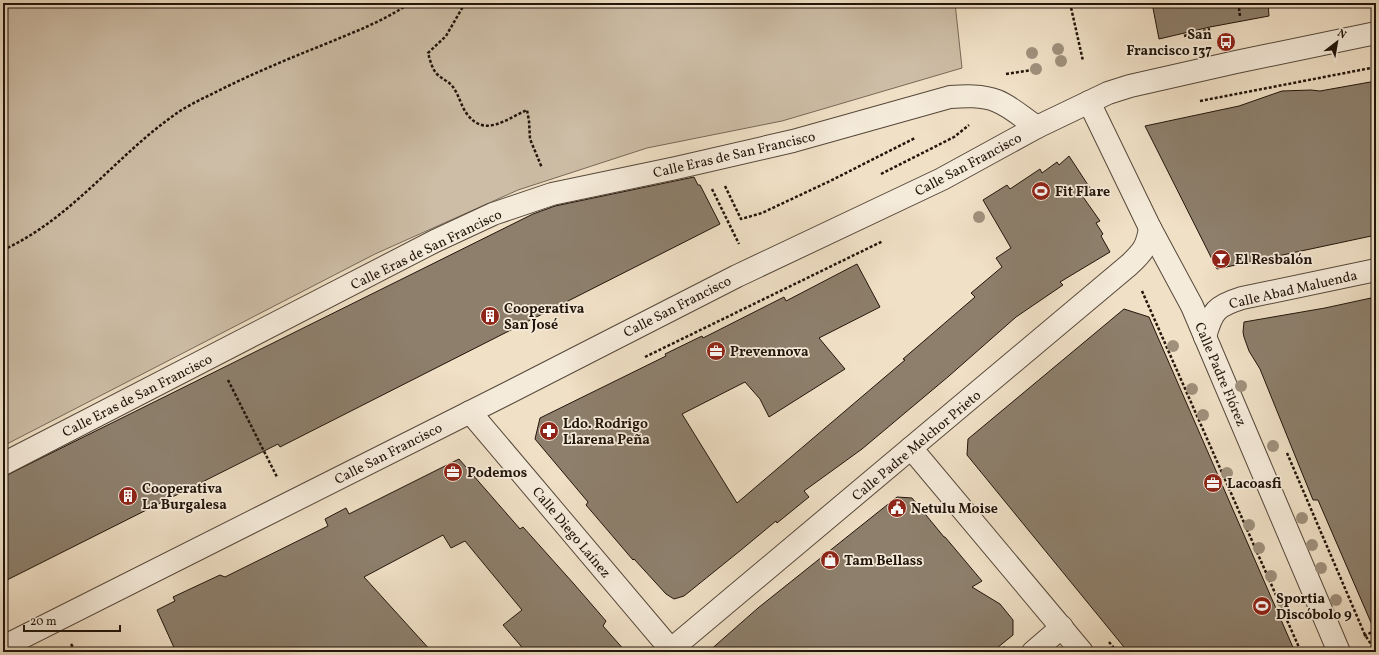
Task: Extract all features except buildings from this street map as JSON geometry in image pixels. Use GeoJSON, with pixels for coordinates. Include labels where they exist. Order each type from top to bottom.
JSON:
{"type":"FeatureCollection","features":[{"type":"Feature","properties":{"kind":"street","name":"Calle San Francisco"},"geometry":{"type":"LineString","coordinates":[[3,647],[737,276],[942,178],[1037,127],[1108,93],[1130,86],[1236,62],[1376,33]]}},
{"type":"Feature","properties":{"kind":"street","name":"Calle Eras de San Francisco"},"geometry":{"type":"LineString","coordinates":[[3,464],[435,241],[494,214],[552,194],[793,141],[950,97],[975,96],[997,101],[1009,107],[1037,127]]}},
{"type":"Feature","properties":{"kind":"street","name":"Calle Padre Flórez"},"geometry":{"type":"LineString","coordinates":[[1089,102],[1150,228],[1192,306],[1339,652]]}},
{"type":"Feature","properties":{"kind":"street","name":"Calle Padre Melchor Prieto"},"geometry":{"type":"LineString","coordinates":[[671,651],[1141,255],[1148,242],[1150,228]]}},
{"type":"Feature","properties":{"kind":"street","name":"Calle Abad Maluenda"},"geometry":{"type":"LineString","coordinates":[[1205,337],[1208,323],[1215,312],[1225,304],[1242,298],[1376,270]]}},
{"type":"Feature","properties":{"kind":"street","name":"Calle Diego Laínez"},"geometry":{"type":"LineString","coordinates":[[470,412],[671,651]]}},
{"type":"Feature","properties":{"kind":"street"},"geometry":{"type":"LineString","coordinates":[[911,448],[1082,652]]}},
{"type":"Feature","properties":{"kind":"street"},"geometry":{"type":"LineString","coordinates":[[1033,652],[1062,628]]}},
{"type":"Feature","properties":{"kind":"path"},"geometry":{"type":"LineString","coordinates":[[3,250],[43,228],[88,190],[133,148],[184,108],[225,87],[270,67],[379,22],[410,3]]}},
{"type":"Feature","properties":{"kind":"path"},"geometry":{"type":"LineString","coordinates":[[465,3],[446,36],[428,53],[432,65],[436,73],[451,84],[466,113],[475,122],[487,127],[496,125],[527,110],[530,139],[552,194]]}},
{"type":"Feature","properties":{"kind":"path"},"geometry":{"type":"LineString","coordinates":[[1070,3],[1083,62]]}},
{"type":"Feature","properties":{"kind":"path"},"geometry":{"type":"LineString","coordinates":[[1239,8],[1240,16]]}},
{"type":"Feature","properties":{"kind":"path"},"geometry":{"type":"LineString","coordinates":[[1203,31],[1210,29]]}},
{"type":"Feature","properties":{"kind":"path"},"geometry":{"type":"LineString","coordinates":[[1184,36],[1191,34]]}},
{"type":"Feature","properties":{"kind":"path"},"geometry":{"type":"LineString","coordinates":[[1198,102],[1376,67]]}},
{"type":"Feature","properties":{"kind":"path"},"geometry":{"type":"LineString","coordinates":[[725,186],[741,219],[762,213],[919,136]]}},
{"type":"Feature","properties":{"kind":"path"},"geometry":{"type":"LineString","coordinates":[[709,182],[740,246]]}},
{"type":"Feature","properties":{"kind":"path"},"geometry":{"type":"LineString","coordinates":[[1142,291],[1301,652]]}},
{"type":"Feature","properties":{"kind":"path"},"geometry":{"type":"LineString","coordinates":[[215,355],[277,478]]}},
{"type":"Feature","properties":{"kind":"path"},"geometry":{"type":"LineString","coordinates":[[1287,452],[1365,636],[1376,652]]}},
{"type":"Feature","properties":{"kind":"path"},"geometry":{"type":"LineString","coordinates":[[1365,636],[1376,630]]}},
{"type":"Feature","properties":{"kind":"path"},"geometry":{"type":"LineString","coordinates":[[1107,640],[1117,652]]}},
{"type":"Feature","properties":{"kind":"path"},"geometry":{"type":"LineString","coordinates":[[71,644],[76,652]]}},
{"type":"Feature","properties":{"kind":"shaded area"},"geometry":{"type":"Polygon","coordinates":[[[3,3],[955,3],[962,68],[782,121],[647,148],[518,190],[375,254],[3,446],[3,3]]]}},
{"type":"Feature","properties":{"kind":"place","name":"San Francisco 137"},"geometry":{"type":"Point","coordinates":[1226,42]}},
{"type":"Feature","properties":{"kind":"place","name":"Fit Flare"},"geometry":{"type":"Point","coordinates":[1041,191]}},
{"type":"Feature","properties":{"kind":"place","name":"El Resbalón"},"geometry":{"type":"Point","coordinates":[1221,259]}},
{"type":"Feature","properties":{"kind":"place","name":"Cooperativa San José"},"geometry":{"type":"Point","coordinates":[490,316]}},
{"type":"Feature","properties":{"kind":"place","name":"Prevennova"},"geometry":{"type":"Point","coordinates":[716,351]}},
{"type":"Feature","properties":{"kind":"place","name":"Ldo. Rodrigo Llarena Peña"},"geometry":{"type":"Point","coordinates":[549,431]}},
{"type":"Feature","properties":{"kind":"place","name":"Podemos"},"geometry":{"type":"Point","coordinates":[453,472]}},
{"type":"Feature","properties":{"kind":"place","name":"Lacoasfi"},"geometry":{"type":"Point","coordinates":[1213,483]}},
{"type":"Feature","properties":{"kind":"place","name":"Cooperativa La Burgalesa"},"geometry":{"type":"Point","coordinates":[128,496]}},
{"type":"Feature","properties":{"kind":"place","name":"Netulu Moise"},"geometry":{"type":"Point","coordinates":[897,508]}},
{"type":"Feature","properties":{"kind":"place","name":"Tam Bellass"},"geometry":{"type":"Point","coordinates":[830,560]}},
{"type":"Feature","properties":{"kind":"place","name":"Sportia Discóbolo 9"},"geometry":{"type":"Point","coordinates":[1262,606]}}]}
